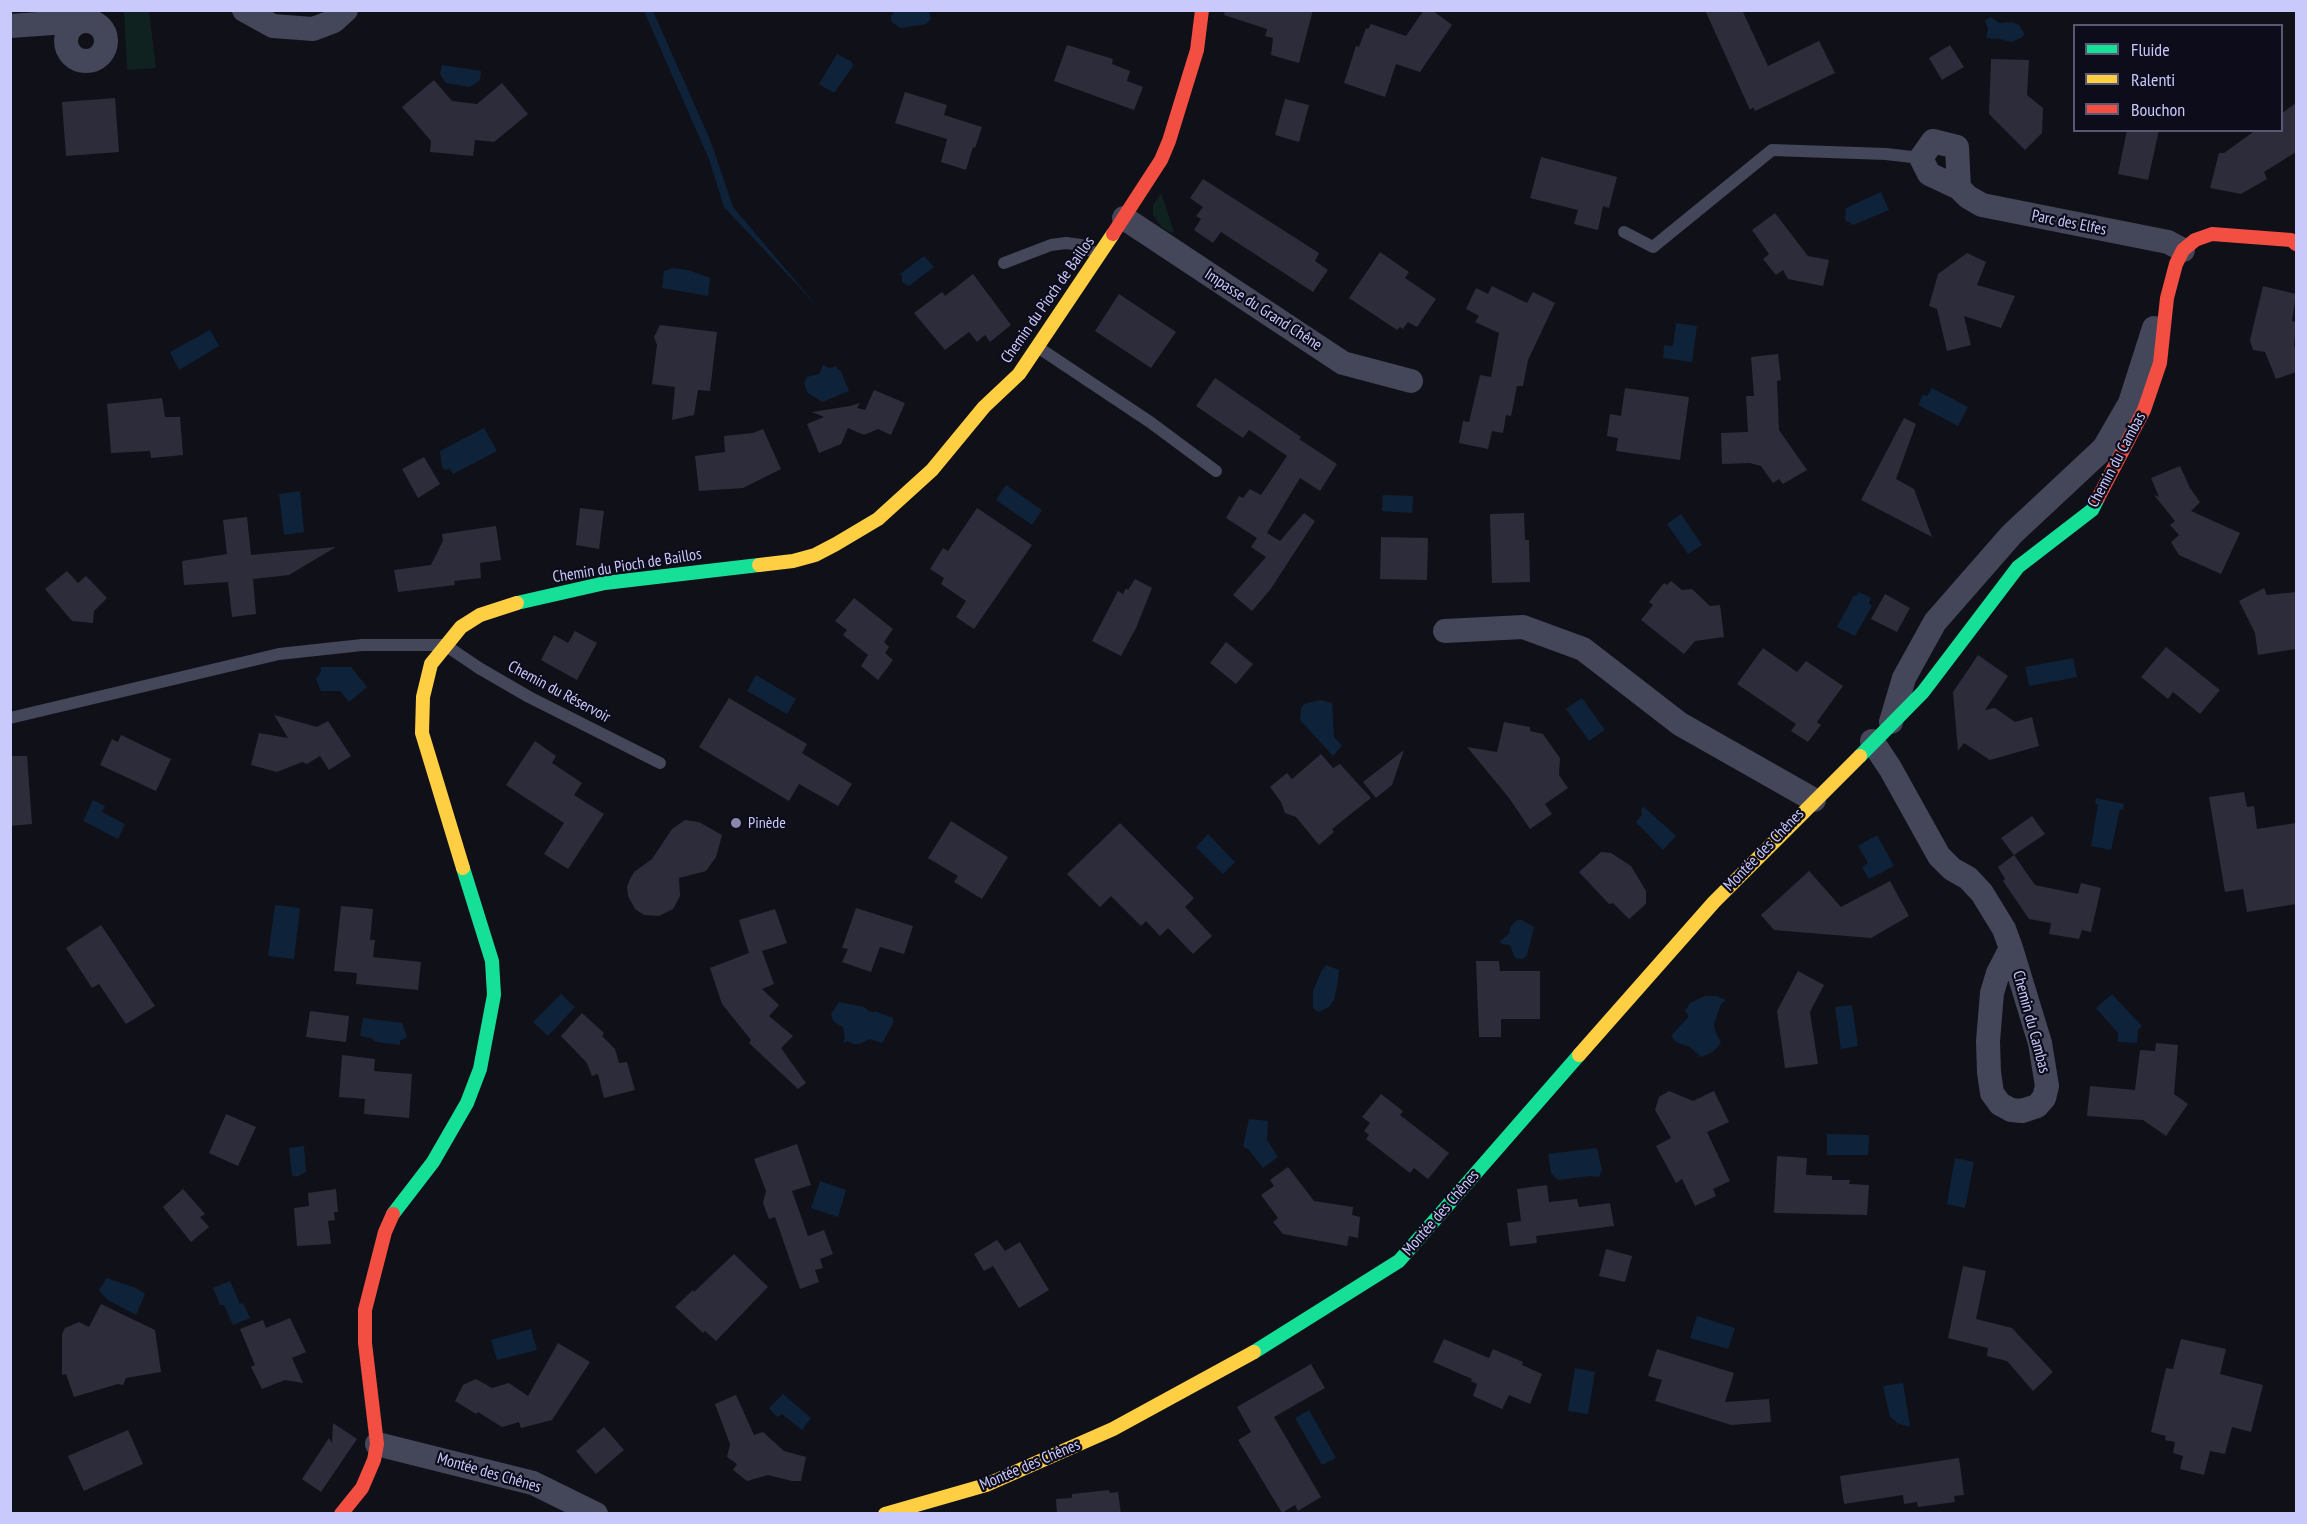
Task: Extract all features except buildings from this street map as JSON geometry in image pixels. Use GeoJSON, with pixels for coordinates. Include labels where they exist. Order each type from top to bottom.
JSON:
{"type":"FeatureCollection","features":[{"type":"Feature","properties":{"kind":"street"},"geometry":{"type":"LineString","coordinates":[[244,10],[273,26],[313,29],[334,21],[346,10]]}},
{"type":"Feature","properties":{"kind":"street","name":"Chemin du Pioch de Baillos"},"geometry":{"type":"LineString","coordinates":[[341,1514],[366,1481],[377,1444],[365,1343],[365,1310],[385,1232],[392,1216],[433,1162],[467,1103],[480,1069],[494,995],[492,961],[422,733],[426,680],[431,664],[461,627],[480,615],[504,606],[605,583],[793,561],[815,555],[878,519],[925,476],[984,407],[1019,374],[1161,160],[1197,50],[1202,10]]}},
{"type":"Feature","properties":{"kind":"street"},"geometry":{"type":"LineString","coordinates":[[10,26],[82,21],[96,23],[103,30],[106,39],[103,52],[91,60],[82,60],[70,52],[67,43],[70,30],[82,21]]}},
{"type":"Feature","properties":{"kind":"street"},"geometry":{"type":"LineString","coordinates":[[42,23],[67,43]]}},
{"type":"Feature","properties":{"kind":"street"},"geometry":{"type":"LineString","coordinates":[[1921,158],[1933,141],[1957,147],[1959,188]]}},
{"type":"Feature","properties":{"kind":"street","name":"Parc des Elfes"},"geometry":{"type":"LineString","coordinates":[[1921,158],[1929,174],[1959,188],[1968,197],[1982,205],[2168,242],[2183,250]]}},
{"type":"Feature","properties":{"kind":"street","name":"Impasse du Grand Chêne"},"geometry":{"type":"LineString","coordinates":[[1124,218],[1343,363],[1411,381]]}},
{"type":"Feature","properties":{"kind":"street"},"geometry":{"type":"LineString","coordinates":[[2183,250],[2195,240],[2212,234],[2295,240]]}},
{"type":"Feature","properties":{"kind":"street","name":"Chemin du Cambas"},"geometry":{"type":"LineString","coordinates":[[2011,948],[1998,973],[1992,993],[1988,1041],[1989,1072],[1992,1093],[2000,1104],[2011,1110],[2022,1111],[2037,1106],[2044,1098],[2048,1086],[2040,1043],[2011,948],[2004,929],[1982,892],[1939,856],[1890,768],[1872,741],[1923,692],[2018,567],[2092,510],[2144,410],[2160,363],[2168,298],[2176,264],[2183,250]]}},
{"type":"Feature","properties":{"kind":"street","name":"Chemin du Cambas"},"geometry":{"type":"LineString","coordinates":[[1891,724],[1904,678],[1935,622],[2012,534],[2104,448],[2130,403],[2156,323],[2168,298]]}},
{"type":"Feature","properties":{"kind":"street"},"geometry":{"type":"LineString","coordinates":[[1445,631],[1523,627],[1583,648],[1680,723],[1814,800]]}},
{"type":"Feature","properties":{"kind":"street","name":"Montée des Chênes"},"geometry":{"type":"LineString","coordinates":[[885,1514],[986,1485],[1113,1430],[1246,1357],[1399,1261],[1714,902],[1872,741]]}},
{"type":"Feature","properties":{"kind":"street","name":"Montée des Chênes"},"geometry":{"type":"LineString","coordinates":[[377,1444],[533,1482],[596,1514]]}},
{"type":"Feature","properties":{"kind":"lane"},"geometry":{"type":"LineString","coordinates":[[1624,232],[1653,246],[1772,150],[1886,154],[1921,158]]}},
{"type":"Feature","properties":{"kind":"lane"},"geometry":{"type":"LineString","coordinates":[[1004,263],[1051,245],[1066,243],[1081,245],[1099,256]]}},
{"type":"Feature","properties":{"kind":"lane"},"geometry":{"type":"LineString","coordinates":[[1038,347],[1150,422],[1216,471]]}},
{"type":"Feature","properties":{"kind":"lane"},"geometry":{"type":"LineString","coordinates":[[10,718],[279,654],[362,645],[445,645]]}},
{"type":"Feature","properties":{"kind":"lane","name":"Chemin du Réservoir"},"geometry":{"type":"LineString","coordinates":[[445,645],[529,697],[660,763]]}},
{"type":"Feature","properties":{"kind":"green space"},"geometry":{"type":"Polygon","coordinates":[[[124,11],[149,11],[156,68],[127,70],[124,11]]]}},
{"type":"Feature","properties":{"kind":"green space"},"geometry":{"type":"Polygon","coordinates":[[[1161,193],[1174,231],[1172,233],[1162,227],[1153,215],[1153,205],[1161,193]]]}},
{"type":"Feature","properties":{"kind":"water"},"geometry":{"type":"Polygon","coordinates":[[[899,10],[929,11],[931,19],[926,24],[900,28],[891,21],[891,16],[899,10]]]}},
{"type":"Feature","properties":{"kind":"water"},"geometry":{"type":"Polygon","coordinates":[[[644,11],[653,11],[711,142],[733,207],[816,305],[724,207],[709,159],[644,11]]]}},
{"type":"Feature","properties":{"kind":"water"},"geometry":{"type":"Polygon","coordinates":[[[1991,17],[1999,23],[2012,22],[2019,25],[2024,33],[2023,37],[2012,42],[1986,38],[1988,29],[1985,20],[1991,17]]]}},
{"type":"Feature","properties":{"kind":"water"},"geometry":{"type":"Polygon","coordinates":[[[837,54],[852,62],[853,66],[834,93],[819,84],[837,54]]]}},
{"type":"Feature","properties":{"kind":"water"},"geometry":{"type":"Polygon","coordinates":[[[442,65],[481,71],[480,80],[470,87],[446,83],[440,74],[442,65]]]}},
{"type":"Feature","properties":{"kind":"water"},"geometry":{"type":"Polygon","coordinates":[[[1881,192],[1889,210],[1853,225],[1845,220],[1846,208],[1881,192]]]}},
{"type":"Feature","properties":{"kind":"water"},"geometry":{"type":"Polygon","coordinates":[[[924,256],[934,267],[909,286],[902,282],[900,274],[924,256]]]}},
{"type":"Feature","properties":{"kind":"water"},"geometry":{"type":"Polygon","coordinates":[[[673,268],[688,270],[710,278],[708,296],[662,288],[664,271],[673,268]]]}},
{"type":"Feature","properties":{"kind":"water"},"geometry":{"type":"Polygon","coordinates":[[[1676,323],[1697,326],[1692,362],[1663,358],[1664,345],[1673,346],[1676,323]]]}},
{"type":"Feature","properties":{"kind":"water"},"geometry":{"type":"Polygon","coordinates":[[[210,330],[219,346],[179,370],[170,352],[210,330]]]}},
{"type":"Feature","properties":{"kind":"water"},"geometry":{"type":"Polygon","coordinates":[[[823,365],[830,368],[836,366],[838,370],[840,369],[849,391],[822,402],[807,392],[804,383],[807,377],[819,374],[823,365]]]}},
{"type":"Feature","properties":{"kind":"water"},"geometry":{"type":"Polygon","coordinates":[[[1932,388],[1968,407],[1958,426],[1918,405],[1923,394],[1927,396],[1932,388]]]}},
{"type":"Feature","properties":{"kind":"water"},"geometry":{"type":"Polygon","coordinates":[[[484,428],[497,451],[453,474],[450,469],[445,470],[442,467],[440,451],[484,428]]]}},
{"type":"Feature","properties":{"kind":"water"},"geometry":{"type":"Polygon","coordinates":[[[1006,485],[1042,510],[1032,525],[996,500],[1006,485]]]}},
{"type":"Feature","properties":{"kind":"water"},"geometry":{"type":"Polygon","coordinates":[[[300,491],[304,532],[284,535],[279,494],[300,491]]]}},
{"type":"Feature","properties":{"kind":"water"},"geometry":{"type":"Polygon","coordinates":[[[1383,495],[1413,496],[1412,513],[1382,511],[1383,495]]]}},
{"type":"Feature","properties":{"kind":"water"},"geometry":{"type":"Polygon","coordinates":[[[1681,514],[1702,545],[1688,554],[1667,524],[1681,514]]]}},
{"type":"Feature","properties":{"kind":"water"},"geometry":{"type":"Polygon","coordinates":[[[1859,592],[1871,598],[1869,603],[1872,606],[1855,636],[1837,627],[1854,595],[1856,596],[1859,592]]]}},
{"type":"Feature","properties":{"kind":"water"},"geometry":{"type":"Polygon","coordinates":[[[2073,658],[2077,677],[2029,686],[2025,667],[2073,658]]]}},
{"type":"Feature","properties":{"kind":"water"},"geometry":{"type":"Polygon","coordinates":[[[321,667],[351,667],[367,687],[349,702],[340,691],[321,691],[316,679],[321,672],[321,667]]]}},
{"type":"Feature","properties":{"kind":"water"},"geometry":{"type":"Polygon","coordinates":[[[756,675],[796,699],[787,714],[747,691],[756,675]]]}},
{"type":"Feature","properties":{"kind":"water"},"geometry":{"type":"Polygon","coordinates":[[[1582,698],[1605,730],[1589,741],[1566,709],[1582,698]]]}},
{"type":"Feature","properties":{"kind":"water"},"geometry":{"type":"Polygon","coordinates":[[[1320,700],[1332,703],[1334,737],[1342,746],[1333,756],[1300,720],[1304,704],[1320,700]]]}},
{"type":"Feature","properties":{"kind":"water"},"geometry":{"type":"Polygon","coordinates":[[[2096,798],[2124,804],[2123,810],[2120,809],[2111,850],[2091,846],[2098,805],[2095,804],[2096,798]]]}},
{"type":"Feature","properties":{"kind":"water"},"geometry":{"type":"Polygon","coordinates":[[[93,800],[105,806],[102,812],[125,824],[118,839],[83,821],[93,800]]]}},
{"type":"Feature","properties":{"kind":"water"},"geometry":{"type":"Polygon","coordinates":[[[1643,806],[1676,836],[1663,850],[1636,822],[1642,815],[1643,806]]]}},
{"type":"Feature","properties":{"kind":"water"},"geometry":{"type":"Polygon","coordinates":[[[1208,834],[1235,862],[1223,874],[1196,847],[1208,834]]]}},
{"type":"Feature","properties":{"kind":"water"},"geometry":{"type":"Polygon","coordinates":[[[1877,835],[1894,866],[1869,879],[1862,867],[1868,863],[1858,846],[1877,835]]]}},
{"type":"Feature","properties":{"kind":"water"},"geometry":{"type":"Polygon","coordinates":[[[275,905],[300,908],[294,959],[268,956],[275,905]]]}},
{"type":"Feature","properties":{"kind":"water"},"geometry":{"type":"Polygon","coordinates":[[[1517,920],[1522,920],[1534,927],[1527,955],[1523,959],[1515,958],[1510,945],[1502,944],[1500,941],[1509,934],[1511,926],[1517,920]]]}},
{"type":"Feature","properties":{"kind":"water"},"geometry":{"type":"Polygon","coordinates":[[[1326,965],[1339,970],[1338,981],[1334,1000],[1329,1007],[1318,1012],[1313,1008],[1313,991],[1326,965]]]}},
{"type":"Feature","properties":{"kind":"water"},"geometry":{"type":"Polygon","coordinates":[[[561,994],[575,1007],[548,1036],[533,1022],[561,994]]]}},
{"type":"Feature","properties":{"kind":"water"},"geometry":{"type":"Polygon","coordinates":[[[2112,994],[2142,1026],[2138,1030],[2137,1043],[2118,1042],[2118,1033],[2096,1008],[2112,994]]]}},
{"type":"Feature","properties":{"kind":"water"},"geometry":{"type":"Polygon","coordinates":[[[1705,996],[1716,996],[1726,1000],[1721,1004],[1714,1024],[1721,1043],[1713,1052],[1701,1057],[1690,1047],[1676,1042],[1671,1036],[1689,1016],[1685,1011],[1690,1003],[1705,996]]]}},
{"type":"Feature","properties":{"kind":"water"},"geometry":{"type":"Polygon","coordinates":[[[839,1002],[864,1007],[870,1012],[893,1018],[893,1023],[883,1042],[870,1039],[859,1044],[847,1041],[845,1043],[843,1027],[834,1022],[831,1014],[839,1002]]]}},
{"type":"Feature","properties":{"kind":"water"},"geometry":{"type":"Polygon","coordinates":[[[1852,1005],[1858,1046],[1841,1049],[1835,1007],[1852,1005]]]}},
{"type":"Feature","properties":{"kind":"water"},"geometry":{"type":"Polygon","coordinates":[[[363,1018],[402,1023],[407,1037],[400,1041],[400,1045],[376,1042],[371,1038],[360,1036],[363,1018]]]}},
{"type":"Feature","properties":{"kind":"water"},"geometry":{"type":"Polygon","coordinates":[[[1249,1119],[1268,1121],[1267,1140],[1278,1157],[1263,1168],[1248,1149],[1243,1147],[1249,1119]]]}},
{"type":"Feature","properties":{"kind":"water"},"geometry":{"type":"Polygon","coordinates":[[[1827,1134],[1869,1135],[1868,1155],[1827,1155],[1827,1134]]]}},
{"type":"Feature","properties":{"kind":"water"},"geometry":{"type":"Polygon","coordinates":[[[304,1146],[306,1172],[296,1177],[292,1175],[289,1148],[304,1146]]]}},
{"type":"Feature","properties":{"kind":"water"},"geometry":{"type":"Polygon","coordinates":[[[1597,1148],[1602,1170],[1599,1177],[1558,1180],[1551,1173],[1548,1154],[1597,1148]]]}},
{"type":"Feature","properties":{"kind":"water"},"geometry":{"type":"Polygon","coordinates":[[[1955,1158],[1974,1162],[1965,1208],[1947,1204],[1955,1158]]]}},
{"type":"Feature","properties":{"kind":"water"},"geometry":{"type":"Polygon","coordinates":[[[820,1181],[846,1190],[838,1217],[811,1208],[820,1181]]]}},
{"type":"Feature","properties":{"kind":"water"},"geometry":{"type":"Polygon","coordinates":[[[107,1278],[136,1288],[145,1294],[136,1315],[108,1300],[102,1294],[99,1290],[107,1278]]]}},
{"type":"Feature","properties":{"kind":"water"},"geometry":{"type":"Polygon","coordinates":[[[230,1281],[240,1304],[243,1303],[250,1318],[233,1325],[224,1305],[220,1305],[213,1288],[230,1281]]]}},
{"type":"Feature","properties":{"kind":"water"},"geometry":{"type":"Polygon","coordinates":[[[1697,1316],[1735,1328],[1728,1349],[1690,1338],[1697,1316]]]}},
{"type":"Feature","properties":{"kind":"water"},"geometry":{"type":"Polygon","coordinates":[[[531,1329],[537,1350],[497,1360],[491,1340],[531,1329]]]}},
{"type":"Feature","properties":{"kind":"water"},"geometry":{"type":"Polygon","coordinates":[[[1575,1368],[1595,1372],[1588,1414],[1568,1411],[1575,1368]]]}},
{"type":"Feature","properties":{"kind":"water"},"geometry":{"type":"Polygon","coordinates":[[[1903,1383],[1909,1427],[1897,1423],[1890,1417],[1883,1386],[1903,1383]]]}},
{"type":"Feature","properties":{"kind":"water"},"geometry":{"type":"Polygon","coordinates":[[[783,1394],[811,1418],[802,1430],[782,1414],[777,1417],[769,1408],[783,1394]]]}},
{"type":"Feature","properties":{"kind":"water"},"geometry":{"type":"Polygon","coordinates":[[[1309,1410],[1336,1458],[1322,1465],[1295,1418],[1309,1410]]]}},
{"type":"Feature","properties":{"kind":"traffic: fast"},"geometry":{"type":"LineString","coordinates":[[1860,756],[1923,692],[2018,567],[2092,510],[2098,498]]}},
{"type":"Feature","properties":{"kind":"traffic: fast"},"geometry":{"type":"LineString","coordinates":[[517,603],[605,583],[759,565]]}},
{"type":"Feature","properties":{"kind":"traffic: fast"},"geometry":{"type":"LineString","coordinates":[[393,1214],[433,1162],[467,1103],[480,1069],[494,995],[492,961],[463,868]]}},
{"type":"Feature","properties":{"kind":"traffic: fast"},"geometry":{"type":"LineString","coordinates":[[1254,1352],[1399,1261],[1579,1055]]}},
{"type":"Feature","properties":{"kind":"traffic: slow"},"geometry":{"type":"LineString","coordinates":[[759,565],[793,561],[815,555],[836,544],[878,519],[932,470],[984,407],[1019,374],[1113,234]]}},
{"type":"Feature","properties":{"kind":"traffic: slow"},"geometry":{"type":"LineString","coordinates":[[463,868],[422,733],[423,697],[431,664],[461,627],[480,615],[517,603]]}},
{"type":"Feature","properties":{"kind":"traffic: slow"},"geometry":{"type":"LineString","coordinates":[[1579,1055],[1714,902],[1860,756]]}},
{"type":"Feature","properties":{"kind":"traffic: slow"},"geometry":{"type":"LineString","coordinates":[[885,1514],[986,1485],[1113,1429],[1254,1352]]}},
{"type":"Feature","properties":{"kind":"traffic: jam"},"geometry":{"type":"LineString","coordinates":[[1113,234],[1161,160],[1169,141],[1197,50],[1202,10]]}},
{"type":"Feature","properties":{"kind":"traffic: jam"},"geometry":{"type":"LineString","coordinates":[[2098,498],[2144,410],[2160,363],[2167,298],[2176,264],[2183,250],[2195,240],[2212,234],[2291,240],[2296,244]]}},
{"type":"Feature","properties":{"kind":"traffic: jam"},"geometry":{"type":"LineString","coordinates":[[341,1514],[362,1488],[374,1460],[377,1444],[365,1343],[365,1310],[385,1232],[393,1214]]}},
{"type":"Feature","properties":{"kind":"place","name":"Pinède"},"geometry":{"type":"Point","coordinates":[736,823]}}]}
